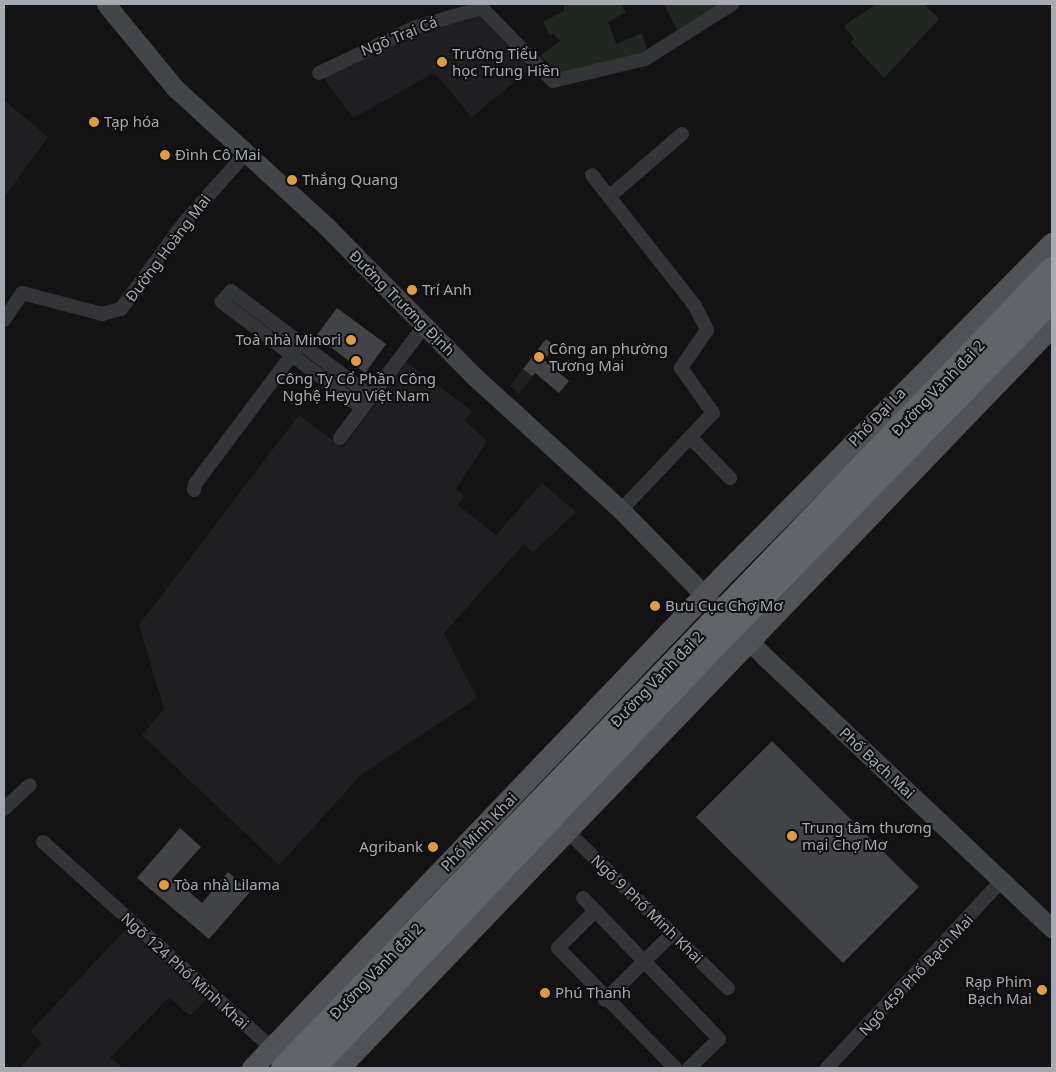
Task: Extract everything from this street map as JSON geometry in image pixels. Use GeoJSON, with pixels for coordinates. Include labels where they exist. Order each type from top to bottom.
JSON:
{"type":"FeatureCollection","features":[{"type":"Feature","properties":{"kind":"highway","name":"Đường Vành đai 2"},"geometry":{"type":"LineString","coordinates":[[277,1058],[1052,270]]}},
{"type":"Feature","properties":{"kind":"highway","name":"Đường Vành đai 2"},"geometry":{"type":"LineString","coordinates":[[312,1068],[707,652],[1052,298]]}},
{"type":"Feature","properties":{"kind":"main road","name":"Đường Trương Định"},"geometry":{"type":"LineString","coordinates":[[106,4],[175,88],[326,226],[424,326],[621,510],[705,595]]}},
{"type":"Feature","properties":{"kind":"main road","name":"Phố Đại La"},"geometry":{"type":"LineString","coordinates":[[705,595],[819,477],[1052,243]]}},
{"type":"Feature","properties":{"kind":"main road"},"geometry":{"type":"LineString","coordinates":[[339,1068],[567,831],[626,774],[865,518],[1052,326]]}},
{"type":"Feature","properties":{"kind":"main road"},"geometry":{"type":"LineString","coordinates":[[819,477],[865,518]]}},
{"type":"Feature","properties":{"kind":"main road","name":"Phố Minh Khai"},"geometry":{"type":"LineString","coordinates":[[252,1068],[277,1058],[705,595]]}},
{"type":"Feature","properties":{"kind":"main road","name":"Phố Bạch Mai"},"geometry":{"type":"LineString","coordinates":[[705,595],[750,642],[1003,879],[1052,928]]}},
{"type":"Feature","properties":{"kind":"street","name":"Ngõ Trại Cá"},"geometry":{"type":"LineString","coordinates":[[320,73],[416,27],[482,8],[553,80],[645,58],[732,4]]}},
{"type":"Feature","properties":{"kind":"street"},"geometry":{"type":"LineString","coordinates":[[610,196],[682,134]]}},
{"type":"Feature","properties":{"kind":"street","name":"Đường Hoàng Mai"},"geometry":{"type":"LineString","coordinates":[[4,320],[22,293],[102,314],[122,309],[184,222],[246,152]]}},
{"type":"Feature","properties":{"kind":"street"},"geometry":{"type":"LineString","coordinates":[[592,175],[695,306],[707,330],[681,368],[713,413],[621,510]]}},
{"type":"Feature","properties":{"kind":"street"},"geometry":{"type":"LineString","coordinates":[[362,408],[222,302],[231,291],[371,396]]}},
{"type":"Feature","properties":{"kind":"street"},"geometry":{"type":"LineString","coordinates":[[340,438],[424,326]]}},
{"type":"Feature","properties":{"kind":"street"},"geometry":{"type":"LineString","coordinates":[[194,490],[195,484],[301,344]]}},
{"type":"Feature","properties":{"kind":"street"},"geometry":{"type":"LineString","coordinates":[[691,438],[730,478]]}},
{"type":"Feature","properties":{"kind":"street"},"geometry":{"type":"LineString","coordinates":[[4,809],[30,785]]}},
{"type":"Feature","properties":{"kind":"street","name":"Ngõ 9 Phố Minh Khai"},"geometry":{"type":"LineString","coordinates":[[567,831],[728,988]]}},
{"type":"Feature","properties":{"kind":"street","name":"Ngõ 124 Phố Minh Khai"},"geometry":{"type":"LineString","coordinates":[[43,842],[277,1058]]}},
{"type":"Feature","properties":{"kind":"street","name":"Ngõ 459 Phố Bạch Mai"},"geometry":{"type":"LineString","coordinates":[[826,1068],[1003,879]]}},
{"type":"Feature","properties":{"kind":"street"},"geometry":{"type":"LineString","coordinates":[[583,898],[645,961],[718,1040],[689,1068]]}},
{"type":"Feature","properties":{"kind":"street"},"geometry":{"type":"LineString","coordinates":[[595,911],[558,948],[605,1000],[675,1068]]}},
{"type":"Feature","properties":{"kind":"street"},"geometry":{"type":"LineString","coordinates":[[605,1000],[672,934]]}},
{"type":"Feature","properties":{"kind":"shaded area"},"geometry":{"type":"Polygon","coordinates":[[[564,4],[621,4],[626,12],[608,22],[616,44],[642,33],[648,53],[563,76],[540,56],[560,41],[553,33],[550,36],[543,22],[564,11],[564,4]]]}},
{"type":"Feature","properties":{"kind":"shaded area"},"geometry":{"type":"Polygon","coordinates":[[[664,4],[724,4],[679,34],[664,4]]]}},
{"type":"Feature","properties":{"kind":"shaded area"},"geometry":{"type":"Polygon","coordinates":[[[876,4],[924,4],[939,19],[884,78],[851,42],[854,39],[844,26],[876,4]]]}},
{"type":"Feature","properties":{"kind":"shaded area","name":"Trường Tiểu học Trung Hiền"},"geometry":{"type":"Polygon","coordinates":[[[480,11],[535,65],[472,117],[434,73],[353,118],[322,76],[418,29],[480,11]]]}},
{"type":"Feature","properties":{"kind":"shaded area"},"geometry":{"type":"Polygon","coordinates":[[[4,100],[48,137],[4,198],[4,100]]]}},
{"type":"Feature","properties":{"kind":"shaded area","name":"Công an phường Tương Mai"},"geometry":{"type":"Polygon","coordinates":[[[546,339],[555,346],[519,394],[510,386],[546,339]]]}},
{"type":"Feature","properties":{"kind":"shaded area"},"geometry":{"type":"Polygon","coordinates":[[[406,362],[472,411],[465,421],[487,441],[456,489],[464,496],[458,505],[496,535],[542,483],[576,512],[533,552],[524,544],[444,633],[477,698],[362,774],[279,865],[142,735],[164,709],[139,625],[299,415],[343,448],[406,362]]]}},
{"type":"Feature","properties":{"kind":"shaded area"},"geometry":{"type":"Polygon","coordinates":[[[127,928],[207,999],[190,1016],[169,997],[110,1058],[124,1068],[20,1068],[42,1043],[30,1032],[127,928]]]}},
{"type":"Feature","properties":{"kind":"building","name":"Toà nhà Minori"},"geometry":{"type":"Polygon","coordinates":[[[337,308],[386,344],[365,373],[316,336],[337,308]]]}},
{"type":"Feature","properties":{"kind":"building"},"geometry":{"type":"Polygon","coordinates":[[[546,339],[555,346],[544,360],[569,381],[559,393],[535,373],[532,376],[523,369],[546,339]]]}},
{"type":"Feature","properties":{"kind":"building","name":"Trung tâm thương mại Chợ Mơ"},"geometry":{"type":"Polygon","coordinates":[[[772,741],[919,887],[843,963],[696,817],[772,741]]]}},
{"type":"Feature","properties":{"kind":"building","name":"Tòa nhà Lilama"},"geometry":{"type":"Polygon","coordinates":[[[180,828],[201,847],[173,878],[202,903],[228,872],[250,892],[209,939],[137,878],[180,828]]]}},
{"type":"Feature","properties":{"kind":"place","name":"Trường Tiểu học Trung Hiền"},"geometry":{"type":"Point","coordinates":[442,62]}},
{"type":"Feature","properties":{"kind":"place","name":"Tạp hóa"},"geometry":{"type":"Point","coordinates":[94,122]}},
{"type":"Feature","properties":{"kind":"place","name":"Đình Cô Mai"},"geometry":{"type":"Point","coordinates":[165,155]}},
{"type":"Feature","properties":{"kind":"place","name":"Thắng Quang"},"geometry":{"type":"Point","coordinates":[292,180]}},
{"type":"Feature","properties":{"kind":"place","name":"Trí Anh"},"geometry":{"type":"Point","coordinates":[412,290]}},
{"type":"Feature","properties":{"kind":"place","name":"Toà nhà Minori"},"geometry":{"type":"Point","coordinates":[351,340]}},
{"type":"Feature","properties":{"kind":"place","name":"Công an phường Tương Mai"},"geometry":{"type":"Point","coordinates":[539,357]}},
{"type":"Feature","properties":{"kind":"place","name":"Công Ty Cổ Phần Công Nghệ Heyu Việt Nam"},"geometry":{"type":"Point","coordinates":[356,361]}},
{"type":"Feature","properties":{"kind":"place","name":"Bưu Cục Chợ Mơ"},"geometry":{"type":"Point","coordinates":[655,606]}},
{"type":"Feature","properties":{"kind":"place","name":"Trung tâm thương mại Chợ Mơ"},"geometry":{"type":"Point","coordinates":[792,836]}},
{"type":"Feature","properties":{"kind":"place","name":"Agribank"},"geometry":{"type":"Point","coordinates":[433,847]}},
{"type":"Feature","properties":{"kind":"place","name":"Tòa nhà Lilama"},"geometry":{"type":"Point","coordinates":[164,885]}},
{"type":"Feature","properties":{"kind":"place","name":"Rạp Phim Bạch Mai"},"geometry":{"type":"Point","coordinates":[1042,990]}},
{"type":"Feature","properties":{"kind":"place","name":"Phú Thanh"},"geometry":{"type":"Point","coordinates":[545,993]}}]}
